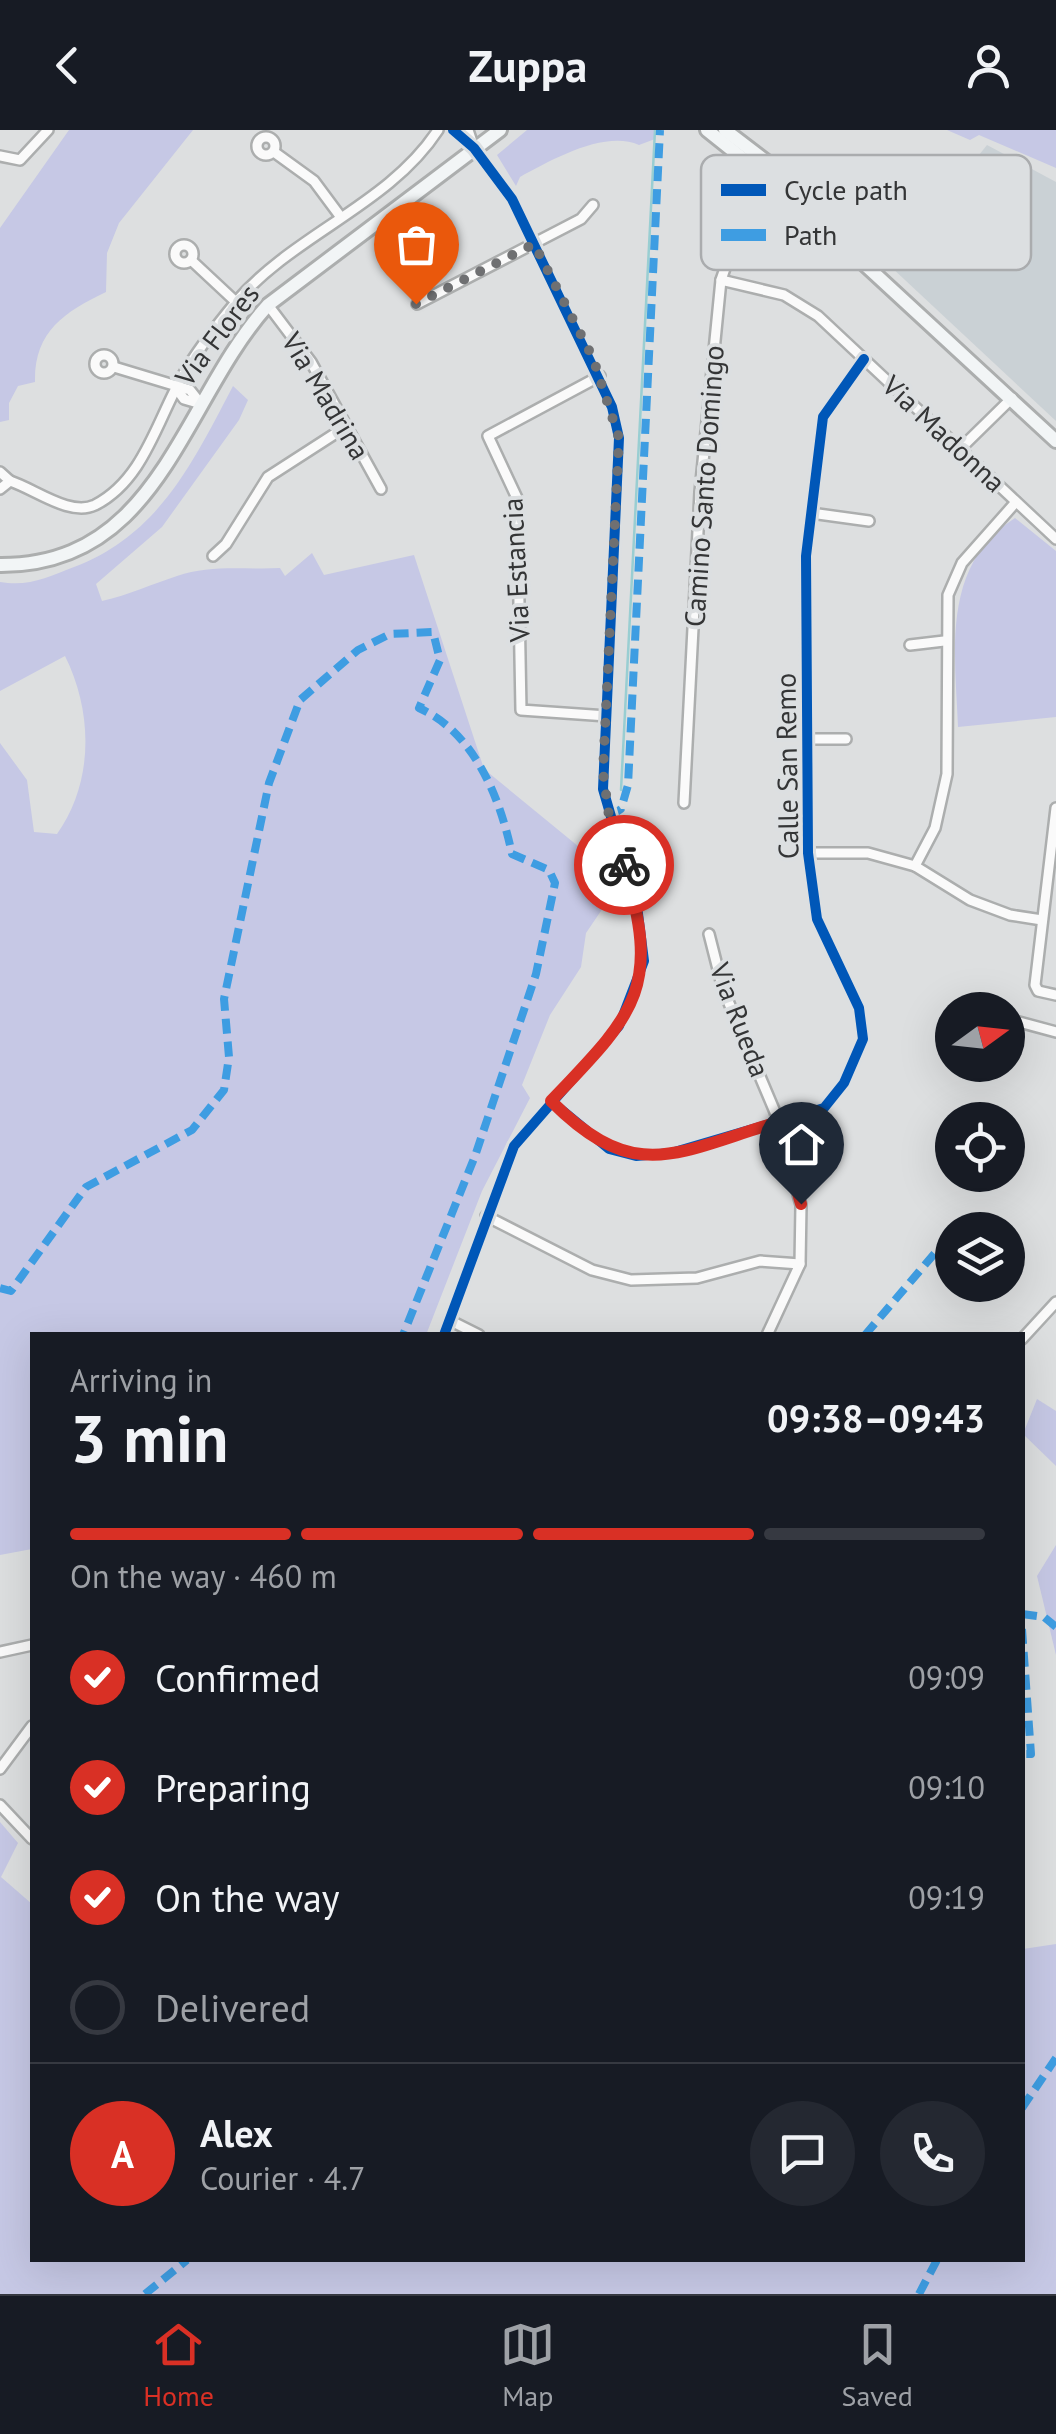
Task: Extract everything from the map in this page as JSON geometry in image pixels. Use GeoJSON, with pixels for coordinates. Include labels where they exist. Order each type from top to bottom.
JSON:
{"type":"FeatureCollection","features":[{"type":"Feature","properties":{"kind":"main road"},"geometry":{"type":"LineString","coordinates":[[0,565],[66,552],[127,516],[153,489],[238,338],[268,305],[500,130]]}},
{"type":"Feature","properties":{"kind":"main road"},"geometry":{"type":"LineString","coordinates":[[707,130],[738,155]]}},
{"type":"Feature","properties":{"kind":"main road"},"geometry":{"type":"LineString","coordinates":[[725,130],[758,155]]}},
{"type":"Feature","properties":{"kind":"main road"},"geometry":{"type":"LineString","coordinates":[[872,270],[1056,441]]}},
{"type":"Feature","properties":{"kind":"street"},"geometry":{"type":"LineString","coordinates":[[0,156],[20,160],[48,130]]}},
{"type":"Feature","properties":{"kind":"street","name":"Via Flores"},"geometry":{"type":"LineString","coordinates":[[0,472],[10,481],[33,488],[63,506],[90,508],[115,492],[138,465],[176,388],[236,302],[260,276],[406,168],[438,130]]}},
{"type":"Feature","properties":{"kind":"street"},"geometry":{"type":"LineString","coordinates":[[445,1332],[514,1146],[619,1026],[644,961],[636,906],[603,789],[619,438],[600,376],[512,199],[474,148],[452,130]]}},
{"type":"Feature","properties":{"kind":"street"},"geometry":{"type":"LineString","coordinates":[[468,130],[474,148]]}},
{"type":"Feature","properties":{"kind":"street"},"geometry":{"type":"LineString","coordinates":[[274,152],[314,181],[340,216]]}},
{"type":"Feature","properties":{"kind":"street"},"geometry":{"type":"LineString","coordinates":[[416,304],[581,219],[593,205]]}},
{"type":"Feature","properties":{"kind":"street"},"geometry":{"type":"LineString","coordinates":[[192,260],[236,302]]}},
{"type":"Feature","properties":{"kind":"street","name":"Camino Santo Domingo"},"geometry":{"type":"LineString","coordinates":[[684,804],[700,492],[724,270]]}},
{"type":"Feature","properties":{"kind":"street","name":"Via Madonna"},"geometry":{"type":"LineString","coordinates":[[720,280],[784,295],[818,316],[1056,539]]}},
{"type":"Feature","properties":{"kind":"street","name":"Via Madrina"},"geometry":{"type":"LineString","coordinates":[[268,305],[300,345],[381,489]]}},
{"type":"Feature","properties":{"kind":"street","name":"Calle San Remo"},"geometry":{"type":"LineString","coordinates":[[551,1101],[610,1149],[636,1156],[671,1153],[824,1108],[851,1071],[863,1039],[859,1008],[817,920],[808,853],[806,556],[823,417],[864,359]]}},
{"type":"Feature","properties":{"kind":"street"},"geometry":{"type":"LineString","coordinates":[[114,367],[176,388],[184,399],[202,404]]}},
{"type":"Feature","properties":{"kind":"street","name":"Via Estancia"},"geometry":{"type":"LineString","coordinates":[[600,376],[488,436],[516,498],[521,710],[608,716]]}},
{"type":"Feature","properties":{"kind":"street"},"geometry":{"type":"LineString","coordinates":[[960,449],[1012,398]]}},
{"type":"Feature","properties":{"kind":"street"},"geometry":{"type":"LineString","coordinates":[[213,556],[226,544],[268,478],[348,426]]}},
{"type":"Feature","properties":{"kind":"street"},"geometry":{"type":"LineString","coordinates":[[0,489],[10,481]]}},
{"type":"Feature","properties":{"kind":"street"},"geometry":{"type":"LineString","coordinates":[[915,866],[935,828],[947,774],[944,642],[948,594],[962,563],[1016,502]]}},
{"type":"Feature","properties":{"kind":"street"},"geometry":{"type":"LineString","coordinates":[[811,513],[869,521]]}},
{"type":"Feature","properties":{"kind":"street"},"geometry":{"type":"LineString","coordinates":[[910,645],[944,642]]}},
{"type":"Feature","properties":{"kind":"street"},"geometry":{"type":"LineString","coordinates":[[806,739],[846,739]]}},
{"type":"Feature","properties":{"kind":"street"},"geometry":{"type":"LineString","coordinates":[[1056,808],[1035,985],[1038,991],[1056,995]]}},
{"type":"Feature","properties":{"kind":"street"},"geometry":{"type":"LineString","coordinates":[[808,853],[868,853],[915,866],[970,900],[1010,915],[1042,920]]}},
{"type":"Feature","properties":{"kind":"street","name":"Via Rueda"},"geometry":{"type":"LineString","coordinates":[[709,934],[722,990],[778,1122],[801,1204],[800,1264],[767,1332]]}},
{"type":"Feature","properties":{"kind":"street"},"geometry":{"type":"LineString","coordinates":[[1025,1024],[1056,1032]]}},
{"type":"Feature","properties":{"kind":"street"},"geometry":{"type":"LineString","coordinates":[[486,1216],[592,1270],[631,1280],[696,1278],[760,1262],[800,1264]]}},
{"type":"Feature","properties":{"kind":"street"},"geometry":{"type":"LineString","coordinates":[[1025,1335],[1056,1302]]}},
{"type":"Feature","properties":{"kind":"street"},"geometry":{"type":"LineString","coordinates":[[449,1320],[473,1332]]}},
{"type":"Feature","properties":{"kind":"street"},"geometry":{"type":"LineString","coordinates":[[0,1652],[30,1645]]}},
{"type":"Feature","properties":{"kind":"street"},"geometry":{"type":"LineString","coordinates":[[0,1769],[30,1729]]}},
{"type":"Feature","properties":{"kind":"street"},"geometry":{"type":"LineString","coordinates":[[0,1805],[30,1837]]}},
{"type":"Feature","properties":{"kind":"shaded area"},"geometry":{"type":"Polygon","coordinates":[[[69,130],[193,130],[119,223],[107,253],[106,292],[77,307],[54,326],[40,350],[35,382],[18,386],[9,403],[9,420],[0,422],[0,228],[69,130]]]}},
{"type":"Feature","properties":{"kind":"shaded area"},"geometry":{"type":"Polygon","coordinates":[[[527,130],[655,130],[655,139],[639,145],[611,141],[579,149],[520,177],[516,186],[497,155],[527,130]]]}},
{"type":"Feature","properties":{"kind":"shaded area"},"geometry":{"type":"Polygon","coordinates":[[[947,130],[1056,130],[1056,168],[979,135],[970,140],[947,130]]]}},
{"type":"Feature","properties":{"kind":"shaded area"},"geometry":{"type":"Polygon","coordinates":[[[987,145],[1006,155],[979,155],[987,145]]]}},
{"type":"Feature","properties":{"kind":"shaded area"},"geometry":{"type":"Polygon","coordinates":[[[1031,169],[1056,182],[1056,421],[894,270],[1031,270],[1031,169]]]}},
{"type":"Feature","properties":{"kind":"shaded area"},"geometry":{"type":"Polygon","coordinates":[[[233,386],[248,400],[239,420],[162,527],[96,584],[102,601],[203,570],[280,568],[285,576],[312,553],[324,575],[414,555],[484,769],[595,860],[611,857],[625,900],[603,908],[586,933],[581,967],[550,1015],[522,1085],[530,1098],[482,1191],[427,1332],[30,1332],[30,1549],[0,1555],[0,743],[27,780],[34,832],[57,834],[78,792],[85,723],[65,656],[0,691],[0,582],[20,583],[47,577],[104,553],[129,536],[170,493],[233,386]]]}},
{"type":"Feature","properties":{"kind":"shaded area"},"geometry":{"type":"Polygon","coordinates":[[[1015,518],[1056,551],[1056,717],[958,727],[955,640],[964,585],[974,560],[991,537],[1015,518]]]}},
{"type":"Feature","properties":{"kind":"shaded area"},"geometry":{"type":"Polygon","coordinates":[[[1037,1399],[1056,1411],[1056,1466],[1025,1436],[1037,1399]]]}},
{"type":"Feature","properties":{"kind":"shaded area"},"geometry":{"type":"Polygon","coordinates":[[[1056,1545],[1056,1655],[1037,1576],[1056,1545]]]}},
{"type":"Feature","properties":{"kind":"shaded area"},"geometry":{"type":"Polygon","coordinates":[[[0,1822],[18,1843],[1,1877],[30,1902],[30,2262],[1025,2262],[1025,1949],[1056,1944],[1056,2294],[0,2294],[0,1822]]]}},
{"type":"Feature","properties":{"kind":"waterway"},"geometry":{"type":"LineString","coordinates":[[621,790],[655,130]]}},
{"type":"Feature","properties":{"kind":"marked path"},"geometry":{"type":"LineString","coordinates":[[609,817],[621,809],[628,785],[660,130]]}},
{"type":"Feature","properties":{"kind":"marked path"},"geometry":{"type":"LineString","coordinates":[[0,1288],[11,1291],[86,1187],[192,1130],[224,1090],[229,1057],[224,999],[269,783],[300,700],[358,650],[390,634],[433,632],[440,660],[419,708],[439,719],[470,750],[492,790],[512,854],[549,870],[555,883],[536,974],[475,1156],[404,1332]]}},
{"type":"Feature","properties":{"kind":"marked path"},"geometry":{"type":"LineString","coordinates":[[868,1332],[935,1253]]}},
{"type":"Feature","properties":{"kind":"marked path"},"geometry":{"type":"LineString","coordinates":[[1025,1614],[1044,1617],[1056,1627]]}},
{"type":"Feature","properties":{"kind":"marked path"},"geometry":{"type":"LineString","coordinates":[[1025,1671],[1031,1754],[1025,1754]]}},
{"type":"Feature","properties":{"kind":"marked path"},"geometry":{"type":"LineString","coordinates":[[1025,2104],[1056,2058]]}},
{"type":"Feature","properties":{"kind":"marked path"},"geometry":{"type":"LineString","coordinates":[[145,2294],[185,2262]]}},
{"type":"Feature","properties":{"kind":"marked path"},"geometry":{"type":"LineString","coordinates":[[919,2294],[936,2262]]}},
{"type":"Feature","properties":{"kind":"cycle path"},"geometry":{"type":"LineString","coordinates":[[445,1332],[514,1146],[619,1026],[644,961],[637,906],[603,789],[619,438],[612,407],[512,199],[474,148],[453,130]]}},
{"type":"Feature","properties":{"kind":"cycle path"},"geometry":{"type":"LineString","coordinates":[[551,1101],[609,1149],[636,1156],[671,1153],[824,1108],[844,1083],[863,1039],[859,1008],[817,919],[808,853],[806,556],[823,417],[864,359]]}},
{"type":"Feature","properties":{"kind":"way so far"},"geometry":{"type":"LineString","coordinates":[[416,304],[534,244],[593,358],[612,408],[619,438],[603,789],[624,865]]}},
{"type":"Feature","properties":{"kind":"route"},"geometry":{"type":"LineString","coordinates":[[624,865],[642,934],[644,961],[636,990],[619,1026],[585,1068],[551,1101],[610,1149],[636,1156],[671,1153],[778,1122],[801,1204]]}}]}
